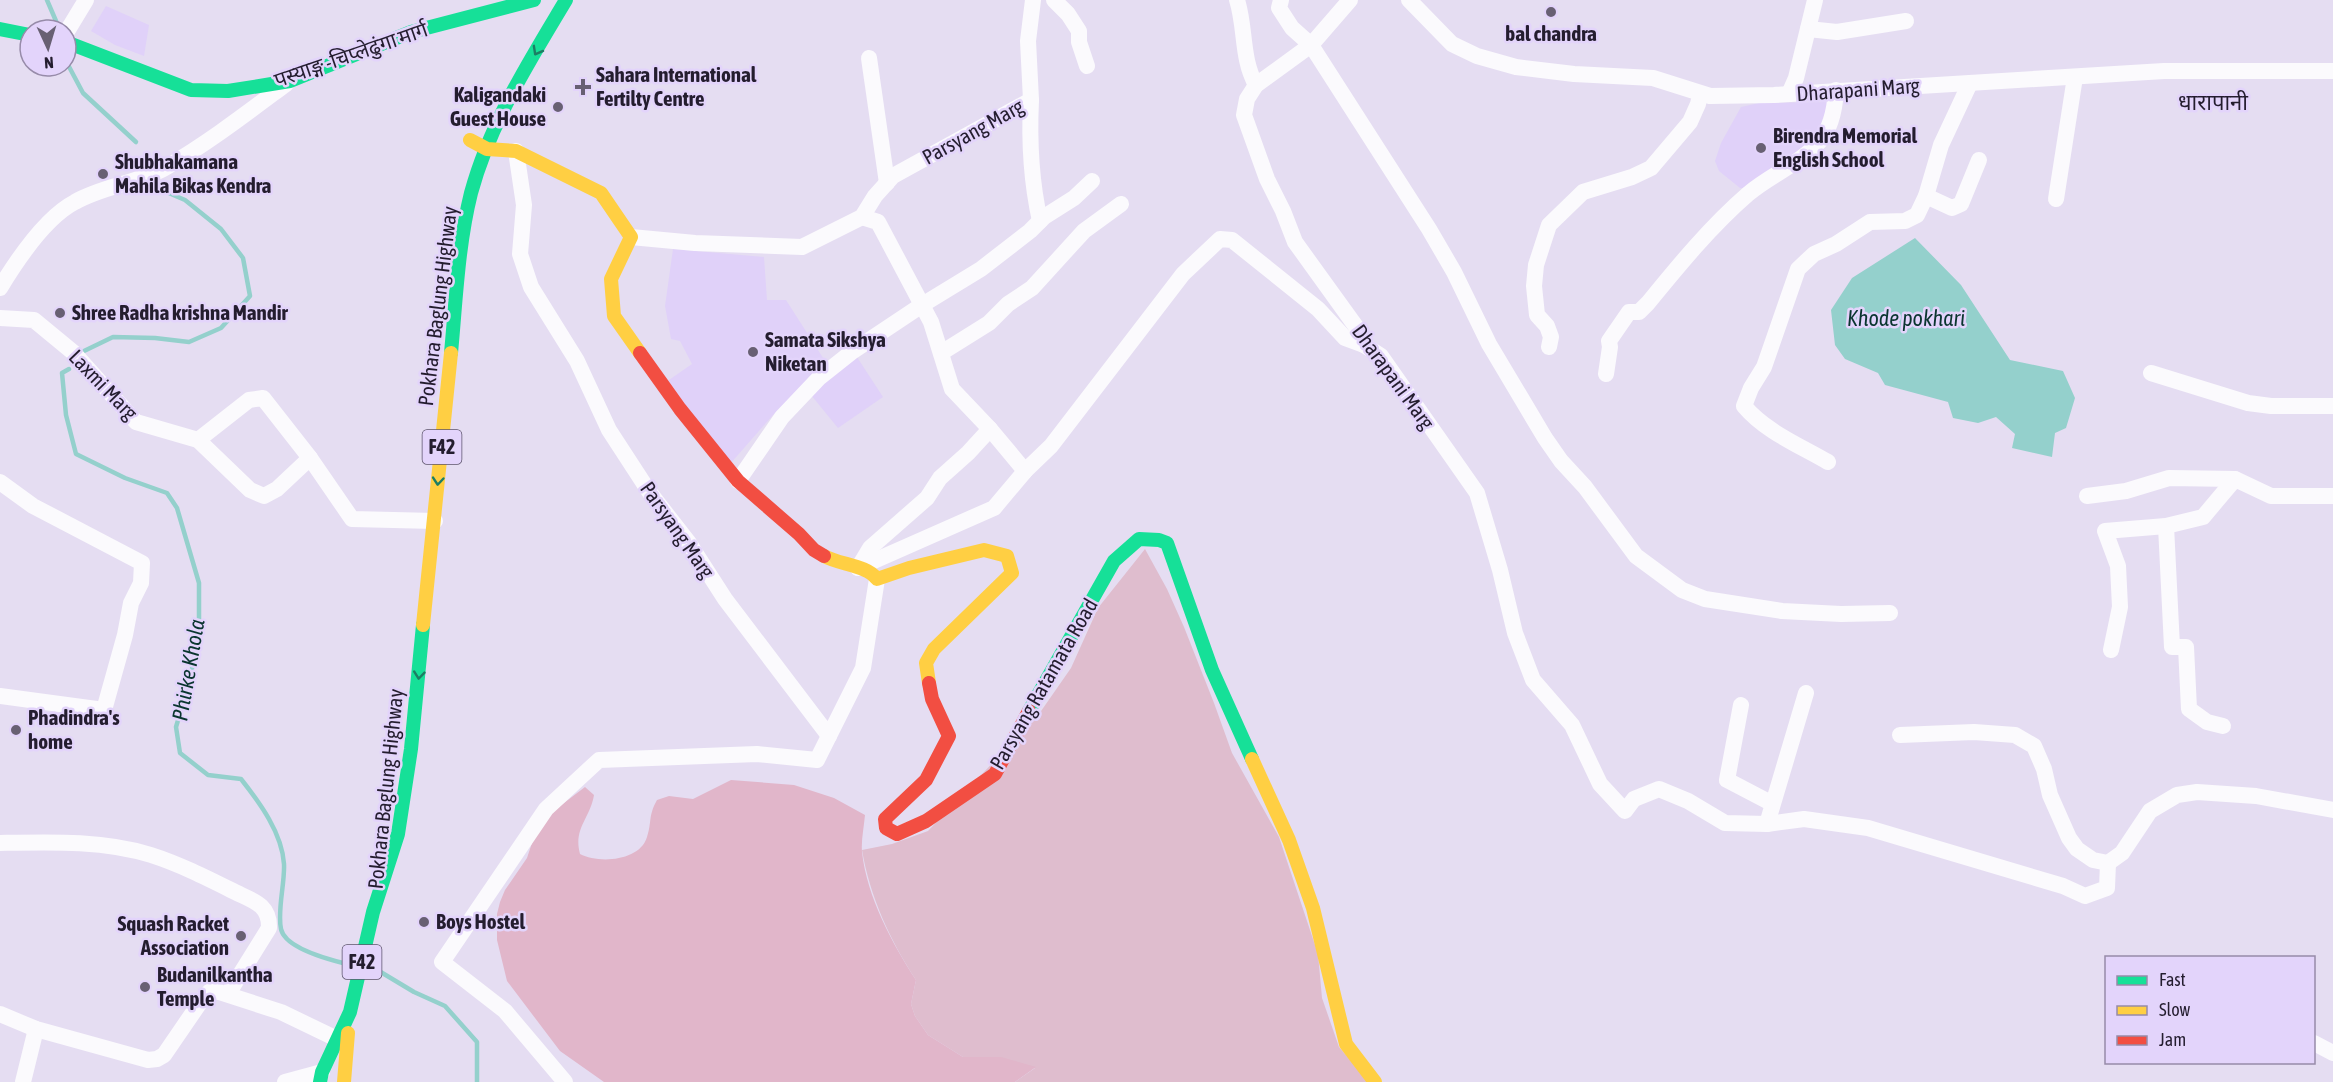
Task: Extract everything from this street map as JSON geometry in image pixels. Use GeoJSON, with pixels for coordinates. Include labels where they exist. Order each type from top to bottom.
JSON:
{"type":"FeatureCollection","features":[{"type":"Feature","properties":{"kind":"main road","name":"Pokhara Baglung Highway"},"geometry":{"type":"LineString","coordinates":[[373,912],[398,834],[411,749],[459,268],[471,195],[487,149],[506,107],[559,2]]}},
{"type":"Feature","properties":{"kind":"main road","name":"पस्याङ्ग -चिप्लेढुंगा मार्ग"},"geometry":{"type":"LineString","coordinates":[[78,47],[191,90],[228,91],[290,81],[411,32],[537,3]]}},
{"type":"Feature","properties":{"kind":"main road"},"geometry":{"type":"LineString","coordinates":[[0,29],[18,33]]}},
{"type":"Feature","properties":{"kind":"main road"},"geometry":{"type":"LineString","coordinates":[[470,140],[487,149],[516,151],[601,193],[631,237],[611,279],[614,316],[680,409],[738,481],[814,550],[835,562],[872,572],[877,579]]}},
{"type":"Feature","properties":{"kind":"main road","name":"Parsyang Ratamata Road"},"geometry":{"type":"LineString","coordinates":[[877,579],[909,568],[984,550],[1007,556],[1012,573],[934,649],[926,663],[932,699],[949,736],[926,780],[885,819],[886,828],[897,834],[926,821],[995,774],[1114,561],[1139,539],[1159,540],[1167,543],[1212,670],[1289,840],[1313,908],[1346,1044],[1376,1082]]}},
{"type":"Feature","properties":{"kind":"main road","name":"Pokhara Baglung Highway"},"geometry":{"type":"LineString","coordinates":[[373,912],[378,848]]}},
{"type":"Feature","properties":{"kind":"main road","name":"F42"},"geometry":{"type":"LineString","coordinates":[[344,1082],[350,1012],[373,912]]}},
{"type":"Feature","properties":{"kind":"main road","name":"F42"},"geometry":{"type":"LineString","coordinates":[[321,1077],[350,1012]]}},
{"type":"Feature","properties":{"kind":"street"},"geometry":{"type":"LineString","coordinates":[[75,18],[86,0]]}},
{"type":"Feature","properties":{"kind":"street","name":"Parsyang Marg"},"geometry":{"type":"LineString","coordinates":[[631,237],[695,243],[802,247],[862,217],[875,196],[893,176],[1031,100],[1028,41],[1033,0]]}},
{"type":"Feature","properties":{"kind":"street"},"geometry":{"type":"LineString","coordinates":[[1054,0],[1068,14],[1079,31],[1079,42],[1087,66]]}},
{"type":"Feature","properties":{"kind":"street"},"geometry":{"type":"LineString","coordinates":[[1237,0],[1242,15],[1248,70],[1256,85],[1311,45],[1350,0]]}},
{"type":"Feature","properties":{"kind":"street"},"geometry":{"type":"LineString","coordinates":[[1281,0],[1279,8],[1292,28],[1307,39],[1429,229],[1454,272],[1488,344],[1545,438],[1636,556],[1682,590],[1706,598],[1782,611],[1841,614],[1890,613]]}},
{"type":"Feature","properties":{"kind":"street","name":"Dharapani Marg"},"geometry":{"type":"LineString","coordinates":[[1409,0],[1452,44],[1477,56],[1516,67],[1574,74],[1653,78],[1700,95],[1710,96],[1790,94],[2164,71],[2333,71]]}},
{"type":"Feature","properties":{"kind":"street"},"geometry":{"type":"LineString","coordinates":[[1790,94],[1815,0]]}},
{"type":"Feature","properties":{"kind":"street"},"geometry":{"type":"LineString","coordinates":[[1808,29],[1836,32],[1906,21]]}},
{"type":"Feature","properties":{"kind":"street"},"geometry":{"type":"LineString","coordinates":[[869,58],[887,183]]}},
{"type":"Feature","properties":{"kind":"street"},"geometry":{"type":"LineString","coordinates":[[2056,199],[2075,77]]}},
{"type":"Feature","properties":{"kind":"street"},"geometry":{"type":"LineString","coordinates":[[0,288],[19,258],[46,225],[74,202],[163,169],[208,141],[290,81]]}},
{"type":"Feature","properties":{"kind":"street"},"geometry":{"type":"LineString","coordinates":[[1828,462],[1776,433],[1753,417],[1744,406],[1751,388],[1764,367],[1798,269],[1814,254],[1836,244],[1870,222],[1905,221],[1917,215],[1926,196],[1941,145],[1970,83]]}},
{"type":"Feature","properties":{"kind":"street","name":"Dharapani Marg"},"geometry":{"type":"LineString","coordinates":[[1256,85],[1247,99],[1244,115],[1267,179],[1295,242],[1357,328],[1364,345],[1382,356],[1477,493],[1500,570],[1515,633],[1533,680],[1572,725],[1600,784],[1625,811],[1634,799],[1659,789],[1688,801],[1725,823],[1767,824]]}},
{"type":"Feature","properties":{"kind":"street"},"geometry":{"type":"LineString","coordinates":[[1605,374],[1609,341],[1629,312],[1639,312],[1648,303],[1729,211],[1820,141],[1835,107],[1836,90]]}},
{"type":"Feature","properties":{"kind":"street"},"geometry":{"type":"LineString","coordinates":[[1548,347],[1551,337],[1547,326],[1537,315],[1533,286],[1536,265],[1549,225],[1583,192],[1632,177],[1651,168],[1690,122],[1700,95]]}},
{"type":"Feature","properties":{"kind":"street"},"geometry":{"type":"LineString","coordinates":[[1031,100],[1030,141],[1034,195],[1040,221]]}},
{"type":"Feature","properties":{"kind":"street","name":"Parsyang Marg"},"geometry":{"type":"LineString","coordinates":[[516,151],[524,205],[520,254],[531,287],[577,361],[609,430],[650,493],[689,543],[725,599],[829,736]]}},
{"type":"Feature","properties":{"kind":"street"},"geometry":{"type":"LineString","coordinates":[[1926,196],[1952,208],[1961,204],[1979,160]]}},
{"type":"Feature","properties":{"kind":"street"},"geometry":{"type":"LineString","coordinates":[[738,481],[782,417],[819,378],[853,351],[981,268],[1040,221],[1074,198],[1092,181]]}},
{"type":"Feature","properties":{"kind":"street"},"geometry":{"type":"LineString","coordinates":[[941,353],[989,323],[1008,304],[1032,288],[1084,231],[1121,204]]}},
{"type":"Feature","properties":{"kind":"street"},"geometry":{"type":"LineString","coordinates":[[862,217],[878,222],[931,322],[952,389],[1025,471]]}},
{"type":"Feature","properties":{"kind":"street"},"geometry":{"type":"LineString","coordinates":[[858,568],[994,508],[1025,471],[1051,446],[1183,274],[1220,239],[1232,240],[1318,309],[1346,338],[1364,345]]}},
{"type":"Feature","properties":{"kind":"street","name":"Laxmi Marg"},"geometry":{"type":"LineString","coordinates":[[0,318],[34,320],[74,353],[136,422],[198,440],[250,490],[264,496],[277,489],[310,458]]}},
{"type":"Feature","properties":{"kind":"street"},"geometry":{"type":"LineString","coordinates":[[2151,373],[2248,403],[2271,406],[2333,406]]}},
{"type":"Feature","properties":{"kind":"street"},"geometry":{"type":"LineString","coordinates":[[198,440],[249,400],[263,398],[310,458],[352,519],[435,520]]}},
{"type":"Feature","properties":{"kind":"street"},"geometry":{"type":"LineString","coordinates":[[858,568],[870,548],[927,498],[940,478],[990,429]]}},
{"type":"Feature","properties":{"kind":"street"},"geometry":{"type":"LineString","coordinates":[[2087,496],[2126,491],[2169,478],[2235,479],[2271,496],[2333,496]]}},
{"type":"Feature","properties":{"kind":"street"},"geometry":{"type":"LineString","coordinates":[[2111,650],[2120,607],[2118,566],[2105,531],[2166,526],[2203,517],[2235,479]]}},
{"type":"Feature","properties":{"kind":"street"},"geometry":{"type":"LineString","coordinates":[[0,482],[33,506],[142,563],[141,583],[131,603],[125,635],[104,710],[0,696]]}},
{"type":"Feature","properties":{"kind":"street"},"geometry":{"type":"LineString","coordinates":[[2166,526],[2172,647],[2186,647],[2189,710],[2207,722],[2223,726]]}},
{"type":"Feature","properties":{"kind":"street"},"geometry":{"type":"LineString","coordinates":[[566,1082],[505,1011],[442,962],[546,808],[598,760],[757,754],[817,760],[863,668],[877,579]]}},
{"type":"Feature","properties":{"kind":"street"},"geometry":{"type":"LineString","coordinates":[[1806,693],[1771,803],[1767,824],[1803,819],[1868,828],[2063,886],[2085,896],[2107,888],[2108,863]]}},
{"type":"Feature","properties":{"kind":"street"},"geometry":{"type":"LineString","coordinates":[[1741,705],[1727,780],[1771,803]]}},
{"type":"Feature","properties":{"kind":"street"},"geometry":{"type":"LineString","coordinates":[[1900,735],[1974,732],[2015,735],[2034,746],[2044,769],[2050,795],[2073,843],[2077,849],[2093,860],[2108,863],[2122,853],[2150,811],[2178,795],[2197,792],[2256,796],[2333,810]]}},
{"type":"Feature","properties":{"kind":"street"},"geometry":{"type":"LineString","coordinates":[[0,843],[104,845],[149,854],[208,878],[265,908],[270,918],[269,928],[228,994]]}},
{"type":"Feature","properties":{"kind":"street"},"geometry":{"type":"LineString","coordinates":[[0,1014],[36,1029],[148,1060],[164,1055],[201,1000],[210,992],[228,994],[281,1012],[337,1039]]}},
{"type":"Feature","properties":{"kind":"street"},"geometry":{"type":"LineString","coordinates":[[23,1082],[36,1029]]}},
{"type":"Feature","properties":{"kind":"street"},"geometry":{"type":"LineString","coordinates":[[2315,1044],[2333,1053]]}},
{"type":"Feature","properties":{"kind":"street"},"geometry":{"type":"LineString","coordinates":[[285,1082],[321,1077]]}},
{"type":"Feature","properties":{"kind":"shaded area"},"geometry":{"type":"Polygon","coordinates":[[[106,6],[149,25],[144,56],[115,45],[91,31],[106,6]]]}},
{"type":"Feature","properties":{"kind":"shaded area","name":"Birendra Memorial English School"},"geometry":{"type":"Polygon","coordinates":[[[1829,102],[1815,139],[1747,188],[1740,188],[1719,171],[1715,161],[1721,143],[1741,107],[1759,103],[1829,102]]]}},
{"type":"Feature","properties":{"kind":"shaded area","name":"Samata Sikshya Niketan"},"geometry":{"type":"Polygon","coordinates":[[[673,249],[764,257],[767,300],[786,300],[827,364],[773,415],[730,464],[666,382],[692,364],[680,341],[671,339],[665,306],[673,249]]]}},
{"type":"Feature","properties":{"kind":"shaded area"},"geometry":{"type":"Polygon","coordinates":[[[853,351],[883,397],[838,428],[807,390],[853,351]]]}},
{"type":"Feature","properties":{"kind":"shaded area"},"geometry":{"type":"Polygon","coordinates":[[[1145,549],[1184,627],[1232,753],[1279,837],[1318,954],[1322,998],[1339,1047],[1369,1082],[1015,1082],[1035,1068],[963,1057],[928,1035],[915,1016],[911,1004],[916,980],[882,918],[870,885],[862,850],[892,844],[928,831],[1039,714],[1071,668],[1098,608],[1145,549]]]}},
{"type":"Feature","properties":{"kind":"shaded area"},"geometry":{"type":"Polygon","coordinates":[[[731,780],[794,785],[834,798],[865,815],[862,847],[869,886],[898,951],[916,980],[911,1004],[915,1016],[928,1035],[963,1057],[1001,1057],[1036,1067],[1015,1082],[604,1082],[560,1051],[507,981],[497,940],[497,914],[500,902],[505,890],[527,858],[539,822],[585,787],[594,795],[580,830],[578,845],[580,854],[598,859],[628,856],[643,845],[647,837],[652,810],[657,800],[669,796],[693,799],[731,780]]]}},
{"type":"Feature","properties":{"kind":"water","name":"Khode pokhari"},"geometry":{"type":"Polygon","coordinates":[[[1915,238],[1961,285],[2010,360],[2063,371],[2075,398],[2066,428],[2055,433],[2052,457],[2012,448],[2015,434],[1996,417],[1978,423],[1953,418],[1948,402],[1885,385],[1878,373],[1845,359],[1835,345],[1831,310],[1852,278],[1915,238]]]}},
{"type":"Feature","properties":{"kind":"waterway","name":"Phirke Khola"},"geometry":{"type":"LineString","coordinates":[[47,0],[55,18]]}},
{"type":"Feature","properties":{"kind":"waterway","name":"Phirke Khola"},"geometry":{"type":"LineString","coordinates":[[75,78],[83,93],[136,142]]}},
{"type":"Feature","properties":{"kind":"waterway","name":"Phirke Khola"},"geometry":{"type":"LineString","coordinates":[[84,351],[113,337],[189,342],[221,328],[250,296],[243,258],[221,229],[185,200],[164,191]]}},
{"type":"Feature","properties":{"kind":"waterway","name":"Phirke Khola"},"geometry":{"type":"LineString","coordinates":[[69,369],[62,373],[66,415],[76,454],[125,478],[167,493],[177,508],[199,583],[199,628],[190,680],[176,727],[180,753],[208,775],[241,779],[269,819],[279,841],[284,864],[280,914],[284,936],[311,953],[351,965]]}},
{"type":"Feature","properties":{"kind":"waterway","name":"Phirke Khola"},"geometry":{"type":"LineString","coordinates":[[371,969],[445,1006],[477,1042],[477,1082]]}},
{"type":"Feature","properties":{"kind":"traffic: fast"},"geometry":{"type":"LineString","coordinates":[[78,47],[191,90],[228,91],[290,81],[411,32],[534,0]]}},
{"type":"Feature","properties":{"kind":"traffic: fast"},"geometry":{"type":"LineString","coordinates":[[451,353],[463,232],[479,167],[512,94],[566,0]]}},
{"type":"Feature","properties":{"kind":"traffic: fast"},"geometry":{"type":"LineString","coordinates":[[0,29],[18,33]]}},
{"type":"Feature","properties":{"kind":"traffic: fast"},"geometry":{"type":"LineString","coordinates":[[1029,711],[1114,561],[1139,539],[1159,540],[1167,543],[1212,670],[1252,759]]}},
{"type":"Feature","properties":{"kind":"traffic: fast"},"geometry":{"type":"LineString","coordinates":[[320,1082],[322,1072],[350,1012],[373,912],[398,834],[411,749],[423,625]]}},
{"type":"Feature","properties":{"kind":"traffic: slow"},"geometry":{"type":"LineString","coordinates":[[470,140],[487,149],[516,151],[601,193],[631,237],[611,279],[614,316],[640,353]]}},
{"type":"Feature","properties":{"kind":"traffic: slow"},"geometry":{"type":"LineString","coordinates":[[423,625],[451,353]]}},
{"type":"Feature","properties":{"kind":"traffic: slow"},"geometry":{"type":"LineString","coordinates":[[824,556],[867,571],[877,579],[909,568],[984,550],[1007,556],[1012,573],[934,649],[926,663],[929,683]]}},
{"type":"Feature","properties":{"kind":"traffic: slow"},"geometry":{"type":"LineString","coordinates":[[1252,759],[1289,840],[1313,908],[1346,1044],[1375,1082]]}},
{"type":"Feature","properties":{"kind":"traffic: slow"},"geometry":{"type":"LineString","coordinates":[[344,1082],[348,1033]]}},
{"type":"Feature","properties":{"kind":"traffic: jam"},"geometry":{"type":"LineString","coordinates":[[640,353],[680,409],[738,481],[814,550],[824,556]]}},
{"type":"Feature","properties":{"kind":"traffic: jam"},"geometry":{"type":"LineString","coordinates":[[929,683],[932,699],[949,736],[926,780],[885,819],[886,828],[897,834],[926,821],[995,774],[1029,711]]}},
{"type":"Feature","properties":{"kind":"place","name":"bal chandra"},"geometry":{"type":"Point","coordinates":[1551,12]}},
{"type":"Feature","properties":{"kind":"place","name":"Sahara International Fertilty Centre"},"geometry":{"type":"Point","coordinates":[583,87]}},
{"type":"Feature","properties":{"kind":"place","name":"Kaligandaki Guest House"},"geometry":{"type":"Point","coordinates":[558,107]}},
{"type":"Feature","properties":{"kind":"place","name":"Birendra Memorial English School"},"geometry":{"type":"Point","coordinates":[1761,148]}},
{"type":"Feature","properties":{"kind":"place","name":"Shubhakamana Mahila Bikas Kendra"},"geometry":{"type":"Point","coordinates":[103,174]}},
{"type":"Feature","properties":{"kind":"place","name":"Shree Radha krishna Mandir"},"geometry":{"type":"Point","coordinates":[60,313]}},
{"type":"Feature","properties":{"kind":"place","name":"Samata Sikshya Niketan"},"geometry":{"type":"Point","coordinates":[753,352]}},
{"type":"Feature","properties":{"kind":"place","name":"Phadindra's home"},"geometry":{"type":"Point","coordinates":[16,730]}},
{"type":"Feature","properties":{"kind":"place","name":"Boys Hostel"},"geometry":{"type":"Point","coordinates":[424,922]}},
{"type":"Feature","properties":{"kind":"place","name":"Squash Racket Association"},"geometry":{"type":"Point","coordinates":[241,936]}},
{"type":"Feature","properties":{"kind":"place","name":"Budanilkantha Temple"},"geometry":{"type":"Point","coordinates":[145,987]}},
{"type":"Feature","properties":{"kind":"district","name":"धारापानी"},"geometry":{"type":"Point","coordinates":[2213,102]}}]}
